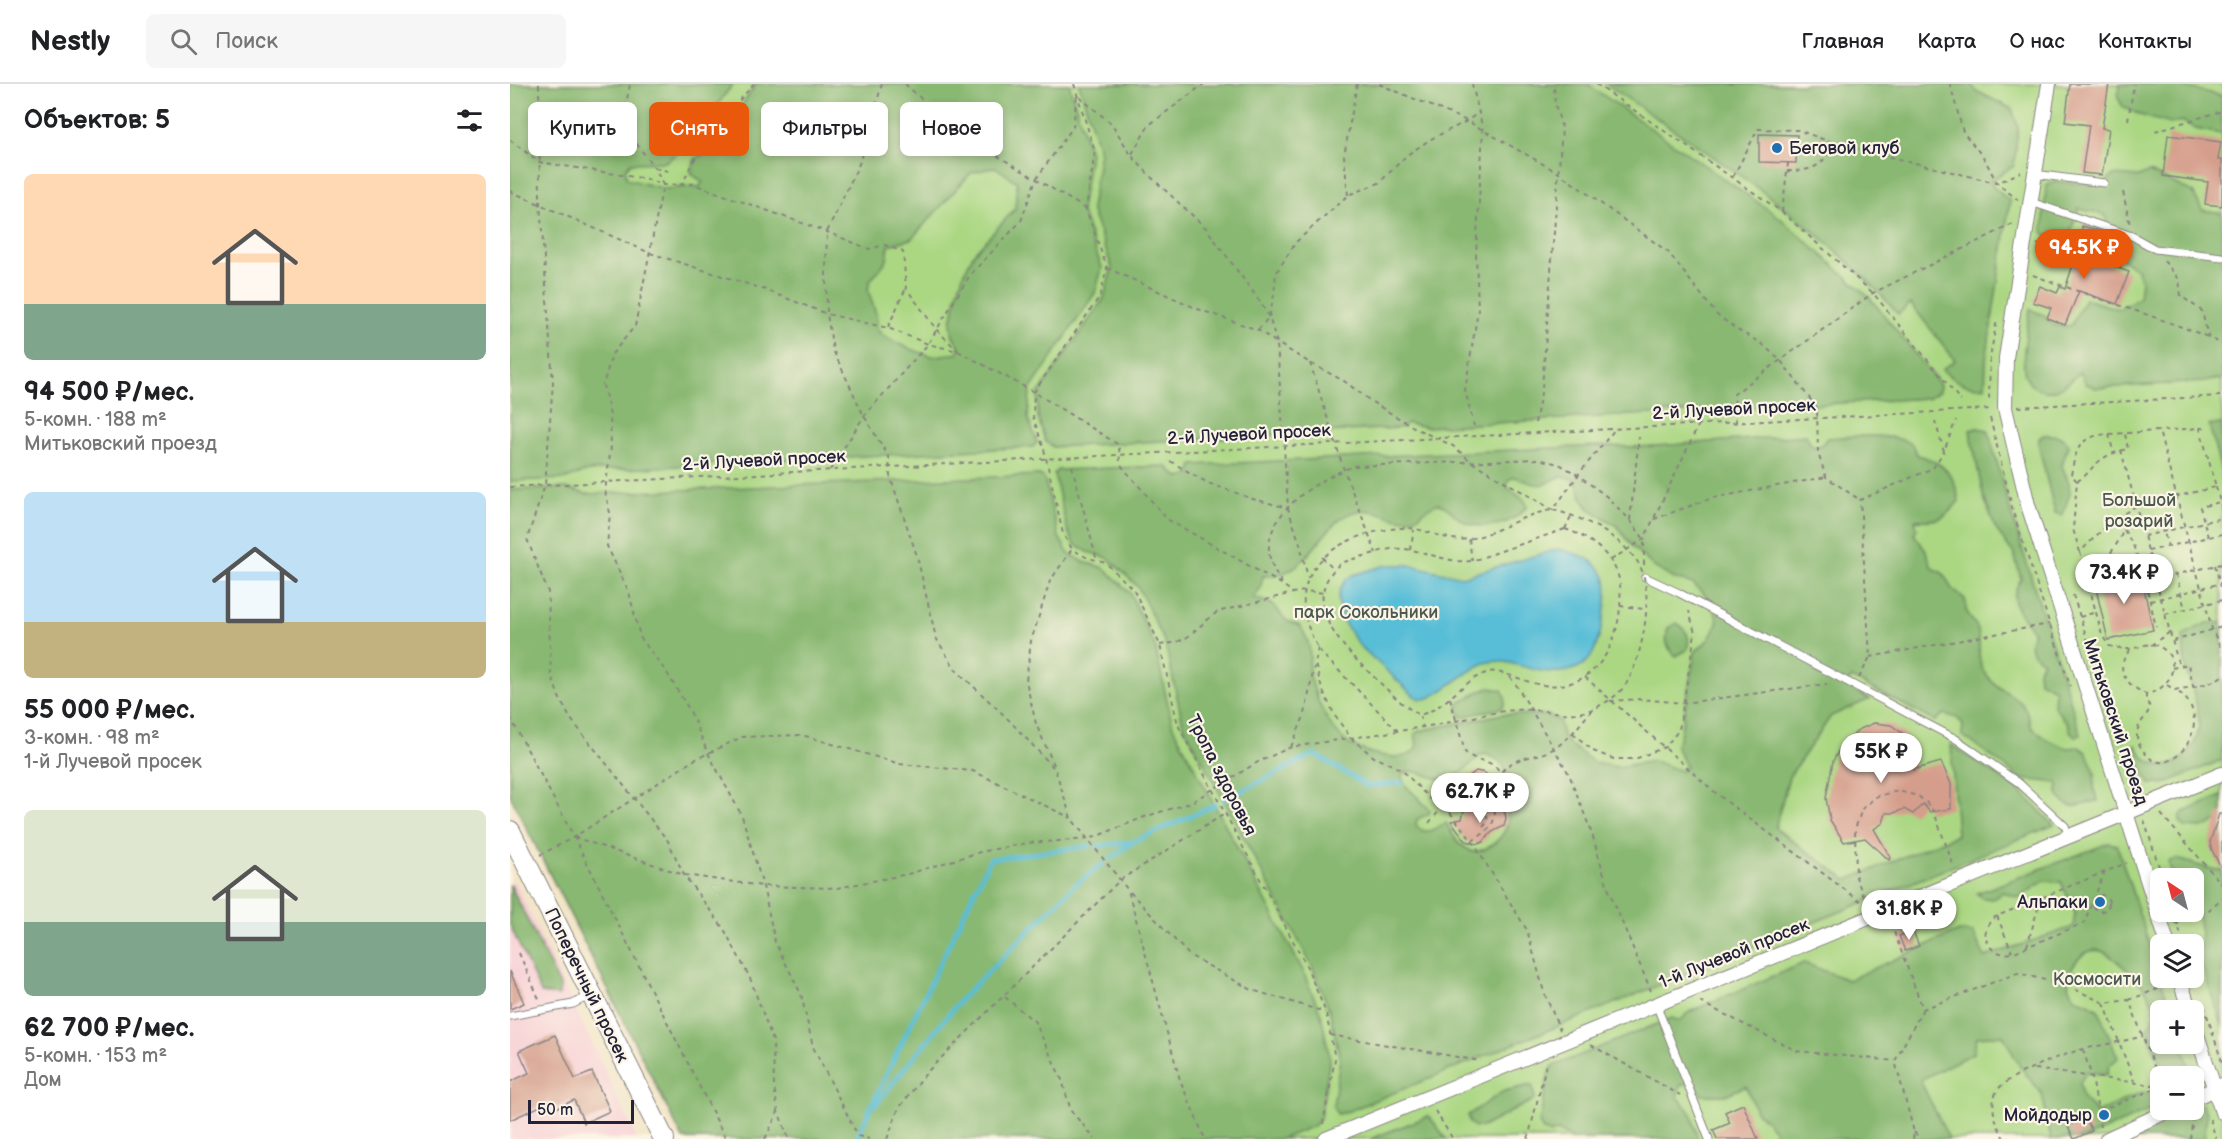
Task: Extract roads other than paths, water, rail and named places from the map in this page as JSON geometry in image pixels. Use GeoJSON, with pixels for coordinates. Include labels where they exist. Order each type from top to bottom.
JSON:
{"type":"FeatureCollection","features":[{"type":"Feature","properties":{"kind":"street","name":"Митьковский проезд"},"geometry":{"type":"LineString","coordinates":[[2049,84],[2028,173],[2024,201],[2006,358],[2005,408],[2028,505],[2165,934]]}},
{"type":"Feature","properties":{"kind":"street","name":"1-й Лучевой просек"},"geometry":{"type":"LineString","coordinates":[[1324,1133],[1429,1097],[2222,774]]}},
{"type":"Feature","properties":{"kind":"street","name":"Поперечный просек"},"geometry":{"type":"LineString","coordinates":[[510,831],[663,1139]]}},
{"type":"Feature","properties":{"kind":"street"},"geometry":{"type":"LineString","coordinates":[[2204,1051],[2218,1087],[2222,1112]]}},
{"type":"Feature","properties":{"kind":"street"},"geometry":{"type":"LineString","coordinates":[[2204,1094],[2218,1087]]}},
{"type":"Feature","properties":{"kind":"street"},"geometry":{"type":"LineString","coordinates":[[2104,1134],[2150,1117]]}},
{"type":"Feature","properties":{"kind":"lane"},"geometry":{"type":"LineString","coordinates":[[2028,173],[2104,183]]}},
{"type":"Feature","properties":{"kind":"lane"},"geometry":{"type":"LineString","coordinates":[[2024,201],[2132,236],[2155,249],[2222,257]]}},
{"type":"Feature","properties":{"kind":"lane"},"geometry":{"type":"LineString","coordinates":[[1644,577],[1679,593],[1956,738],[2019,783],[2065,826],[2069,836]]}},
{"type":"Feature","properties":{"kind":"lane"},"geometry":{"type":"LineString","coordinates":[[510,1016],[573,1004],[591,995]]}},
{"type":"Feature","properties":{"kind":"lane"},"geometry":{"type":"LineString","coordinates":[[1656,1005],[1708,1139]]}},
{"type":"Feature","properties":{"kind":"water"},"geometry":{"type":"Polygon","coordinates":[[[1558,549],[1590,560],[1600,569],[1606,582],[1604,615],[1595,648],[1591,657],[1579,667],[1553,672],[1506,662],[1485,663],[1436,694],[1422,699],[1414,696],[1358,644],[1343,621],[1338,600],[1340,589],[1353,575],[1387,565],[1410,565],[1462,577],[1558,549]]]}},
{"type":"Feature","properties":{"kind":"waterway"},"geometry":{"type":"LineString","coordinates":[[1224,800],[1314,754],[1367,786],[1402,783]]}},
{"type":"Feature","properties":{"kind":"waterway"},"geometry":{"type":"LineString","coordinates":[[1110,859],[1133,842],[1215,805]]}},
{"type":"Feature","properties":{"kind":"waterway"},"geometry":{"type":"LineString","coordinates":[[1098,846],[1132,842]]}},
{"type":"Feature","properties":{"kind":"waterway"},"geometry":{"type":"LineString","coordinates":[[868,1113],[990,859],[1090,846]]}},
{"type":"Feature","properties":{"kind":"waterway"},"geometry":{"type":"LineString","coordinates":[[875,1105],[961,999],[1076,884],[1103,864]]}},
{"type":"Feature","properties":{"kind":"waterway"},"geometry":{"type":"LineString","coordinates":[[856,1139],[869,1112]]}},
{"type":"Feature","properties":{"kind":"place","name":"Беговой клуб"},"geometry":{"type":"Point","coordinates":[1777,148]}},
{"type":"Feature","properties":{"kind":"place","name":"Альпаки"},"geometry":{"type":"Point","coordinates":[2100,902]}},
{"type":"Feature","properties":{"kind":"place","name":"Мойдодыр"},"geometry":{"type":"Point","coordinates":[2104,1115]}},
{"type":"Feature","properties":{"kind":"park label","name":"Большой розарий"},"geometry":{"type":"Point","coordinates":[2139,510]}},
{"type":"Feature","properties":{"kind":"park label","name":"парк Сокольники"},"geometry":{"type":"Point","coordinates":[1366,612]}},
{"type":"Feature","properties":{"kind":"park label","name":"Космосити"},"geometry":{"type":"Point","coordinates":[2097,979]}}]}
